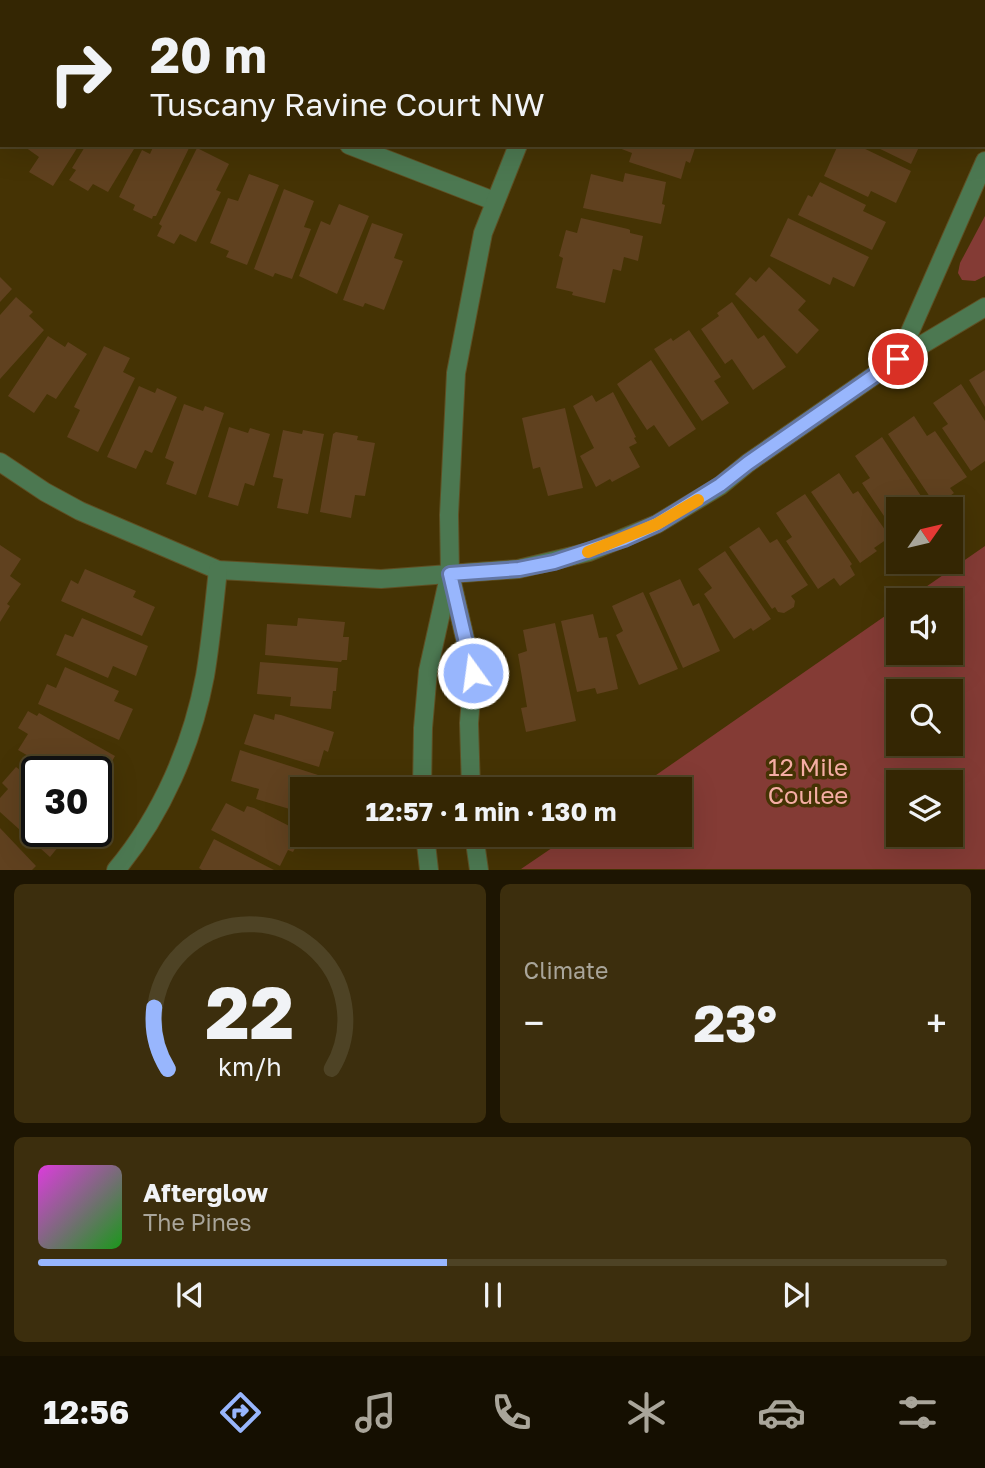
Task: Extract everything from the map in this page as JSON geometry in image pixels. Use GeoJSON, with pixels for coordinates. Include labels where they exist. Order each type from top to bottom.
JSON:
{"type":"FeatureCollection","features":[{"type":"Feature","properties":{"kind":"street"},"geometry":{"type":"LineString","coordinates":[[354,147],[494,201]]}},
{"type":"Feature","properties":{"kind":"street"},"geometry":{"type":"LineString","coordinates":[[471,777],[473,673],[450,574],[449,515],[456,373],[481,244],[494,201],[517,147]]}},
{"type":"Feature","properties":{"kind":"street"},"geometry":{"type":"LineString","coordinates":[[898,359],[985,161]]}},
{"type":"Feature","properties":{"kind":"street"},"geometry":{"type":"LineString","coordinates":[[0,463],[80,511],[218,570],[381,579],[519,569],[554,562],[612,543],[657,524],[720,485],[898,359],[985,307]]}},
{"type":"Feature","properties":{"kind":"street"},"geometry":{"type":"LineString","coordinates":[[116,870],[148,826],[184,754],[205,676],[218,570]]}},
{"type":"Feature","properties":{"kind":"street"},"geometry":{"type":"LineString","coordinates":[[422,777],[428,671],[450,574]]}},
{"type":"Feature","properties":{"kind":"street"},"geometry":{"type":"LineString","coordinates":[[426,847],[429,870]]}},
{"type":"Feature","properties":{"kind":"street"},"geometry":{"type":"LineString","coordinates":[[476,847],[479,870]]}},
{"type":"Feature","properties":{"kind":"green space"},"geometry":{"type":"Polygon","coordinates":[[[985,216],[985,276],[975,281],[962,280],[958,273],[960,263],[985,216]]]}},
{"type":"Feature","properties":{"kind":"green space","name":"12 Mile Coulee"},"geometry":{"type":"Polygon","coordinates":[[[985,546],[985,869],[521,869],[553,847],[692,847],[692,777],[653,777],[886,615],[886,665],[963,665],[963,588],[924,588],[945,574],[963,574],[963,561],[985,546]]]}},
{"type":"Feature","properties":{"kind":"building"},"geometry":{"type":"Polygon","coordinates":[[[25,147],[78,147],[53,186],[29,172],[39,157],[25,147]]]}},
{"type":"Feature","properties":{"kind":"building"},"geometry":{"type":"Polygon","coordinates":[[[85,147],[134,149],[108,192],[93,184],[88,191],[69,180],[76,170],[72,168],[85,147]]]}},
{"type":"Feature","properties":{"kind":"building"},"geometry":{"type":"Polygon","coordinates":[[[153,147],[190,147],[156,216],[152,219],[133,210],[135,205],[119,197],[142,150],[150,154],[153,147]]]}},
{"type":"Feature","properties":{"kind":"building"},"geometry":{"type":"Polygon","coordinates":[[[616,147],[695,147],[690,163],[686,161],[681,179],[629,162],[632,153],[616,147]]]}},
{"type":"Feature","properties":{"kind":"building"},"geometry":{"type":"Polygon","coordinates":[[[837,147],[861,147],[911,171],[896,203],[871,191],[868,197],[824,176],[837,147]]]}},
{"type":"Feature","properties":{"kind":"building"},"geometry":{"type":"Polygon","coordinates":[[[876,147],[919,147],[911,164],[876,147]]]}},
{"type":"Feature","properties":{"kind":"building"},"geometry":{"type":"Polygon","coordinates":[[[197,148],[229,164],[216,190],[221,192],[196,242],[180,234],[174,244],[157,236],[162,226],[159,224],[197,148]]]}},
{"type":"Feature","properties":{"kind":"building"},"geometry":{"type":"Polygon","coordinates":[[[625,173],[666,182],[661,224],[583,208],[591,174],[623,182],[625,173]]]}},
{"type":"Feature","properties":{"kind":"building"},"geometry":{"type":"Polygon","coordinates":[[[249,174],[279,185],[247,265],[226,257],[229,251],[210,243],[228,198],[238,201],[249,174]]]}},
{"type":"Feature","properties":{"kind":"building"},"geometry":{"type":"Polygon","coordinates":[[[820,182],[866,205],[863,211],[886,222],[872,250],[798,215],[808,195],[812,197],[820,182]]]}},
{"type":"Feature","properties":{"kind":"building"},"geometry":{"type":"Polygon","coordinates":[[[284,189],[314,201],[304,227],[311,229],[292,279],[275,273],[273,277],[254,269],[284,189]]]}},
{"type":"Feature","properties":{"kind":"building"},"geometry":{"type":"Polygon","coordinates":[[[339,204],[369,216],[337,294],[299,276],[321,221],[330,225],[339,204]]]}},
{"type":"Feature","properties":{"kind":"building"},"geometry":{"type":"Polygon","coordinates":[[[581,218],[628,229],[630,233],[643,236],[638,261],[624,257],[621,271],[613,269],[605,303],[556,288],[563,258],[559,256],[566,230],[577,233],[581,218]]]}},
{"type":"Feature","properties":{"kind":"building"},"geometry":{"type":"Polygon","coordinates":[[[788,218],[869,257],[854,287],[833,277],[830,285],[770,256],[788,218]]]}},
{"type":"Feature","properties":{"kind":"building"},"geometry":{"type":"Polygon","coordinates":[[[372,223],[403,234],[394,258],[403,261],[384,310],[365,303],[363,307],[343,300],[372,223]]]}},
{"type":"Feature","properties":{"kind":"building"},"geometry":{"type":"Polygon","coordinates":[[[769,267],[806,301],[798,310],[819,330],[797,354],[735,294],[750,277],[756,282],[769,267]]]}},
{"type":"Feature","properties":{"kind":"building"},"geometry":{"type":"Polygon","coordinates":[[[0,277],[12,289],[0,302],[0,277]]]}},
{"type":"Feature","properties":{"kind":"building"},"geometry":{"type":"Polygon","coordinates":[[[16,297],[33,312],[29,316],[44,330],[0,379],[0,315],[16,297]]]}},
{"type":"Feature","properties":{"kind":"building"},"geometry":{"type":"Polygon","coordinates":[[[732,302],[758,339],[764,335],[786,367],[753,390],[732,359],[725,364],[701,329],[732,302]]]}},
{"type":"Feature","properties":{"kind":"building"},"geometry":{"type":"Polygon","coordinates":[[[689,330],[721,377],[714,381],[729,403],[702,421],[654,349],[689,330]]]}},
{"type":"Feature","properties":{"kind":"building"},"geometry":{"type":"Polygon","coordinates":[[[48,336],[65,347],[68,342],[87,354],[56,399],[47,394],[34,413],[8,396],[48,336]]]}},
{"type":"Feature","properties":{"kind":"building"},"geometry":{"type":"Polygon","coordinates":[[[104,346],[130,358],[123,372],[135,378],[98,452],[67,437],[80,410],[74,407],[104,346]]]}},
{"type":"Feature","properties":{"kind":"building"},"geometry":{"type":"Polygon","coordinates":[[[651,360],[696,429],[669,447],[654,425],[647,430],[617,384],[651,360]]]}},
{"type":"Feature","properties":{"kind":"building"},"geometry":{"type":"Polygon","coordinates":[[[985,370],[985,407],[969,380],[985,370]]]}},
{"type":"Feature","properties":{"kind":"building"},"geometry":{"type":"Polygon","coordinates":[[[961,384],[985,421],[985,461],[971,471],[942,428],[948,424],[933,403],[961,384]]]}},
{"type":"Feature","properties":{"kind":"building"},"geometry":{"type":"Polygon","coordinates":[[[139,386],[155,393],[157,388],[177,397],[152,453],[145,450],[136,469],[107,457],[139,386]]]}},
{"type":"Feature","properties":{"kind":"building"},"geometry":{"type":"Polygon","coordinates":[[[613,392],[636,437],[634,438],[637,443],[629,447],[640,467],[596,487],[580,456],[594,448],[573,406],[592,395],[596,402],[613,392]]]}},
{"type":"Feature","properties":{"kind":"building"},"geometry":{"type":"Polygon","coordinates":[[[184,404],[203,411],[205,406],[224,413],[196,495],[166,484],[174,462],[165,458],[184,404]]]}},
{"type":"Feature","properties":{"kind":"building"},"geometry":{"type":"Polygon","coordinates":[[[565,408],[583,488],[548,496],[540,467],[533,469],[522,418],[565,408]]]}},
{"type":"Feature","properties":{"kind":"building"},"geometry":{"type":"Polygon","coordinates":[[[914,416],[927,436],[935,431],[967,477],[950,488],[954,493],[948,497],[930,497],[888,434],[914,416]]]}},
{"type":"Feature","properties":{"kind":"building"},"geometry":{"type":"Polygon","coordinates":[[[229,427],[248,433],[250,428],[270,434],[254,486],[245,483],[238,506],[208,497],[229,427]]]}},
{"type":"Feature","properties":{"kind":"building"},"geometry":{"type":"Polygon","coordinates":[[[283,430],[302,434],[303,430],[324,434],[308,514],[277,508],[283,479],[273,477],[283,430]]]}},
{"type":"Feature","properties":{"kind":"building"},"geometry":{"type":"Polygon","coordinates":[[[336,432],[358,436],[357,440],[375,443],[365,496],[355,495],[351,518],[320,512],[333,434],[336,432]]]}},
{"type":"Feature","properties":{"kind":"building"},"geometry":{"type":"Polygon","coordinates":[[[882,437],[922,497],[886,497],[886,519],[862,483],[870,478],[855,456],[882,437]]]}},
{"type":"Feature","properties":{"kind":"building"},"geometry":{"type":"Polygon","coordinates":[[[839,473],[853,494],[858,491],[886,531],[886,540],[874,548],[877,551],[860,563],[811,492],[839,473]]]}},
{"type":"Feature","properties":{"kind":"building"},"geometry":{"type":"Polygon","coordinates":[[[805,494],[852,564],[850,566],[855,575],[840,586],[834,578],[818,589],[786,541],[792,537],[776,513],[805,494]]]}},
{"type":"Feature","properties":{"kind":"building"},"geometry":{"type":"Polygon","coordinates":[[[759,527],[770,543],[777,539],[808,585],[791,596],[795,601],[794,607],[784,613],[778,612],[775,607],[772,609],[729,547],[759,527]]]}},
{"type":"Feature","properties":{"kind":"building"},"geometry":{"type":"Polygon","coordinates":[[[0,545],[21,559],[10,576],[21,584],[7,604],[10,606],[0,622],[0,545]]]}},
{"type":"Feature","properties":{"kind":"building"},"geometry":{"type":"Polygon","coordinates":[[[725,551],[771,619],[734,639],[704,594],[712,588],[698,569],[725,551]]]}},
{"type":"Feature","properties":{"kind":"building"},"geometry":{"type":"Polygon","coordinates":[[[85,569],[136,591],[133,597],[155,607],[142,636],[61,601],[71,580],[78,584],[85,569]]]}},
{"type":"Feature","properties":{"kind":"building"},"geometry":{"type":"Polygon","coordinates":[[[680,579],[693,606],[699,603],[720,651],[683,668],[649,593],[680,579]]]}},
{"type":"Feature","properties":{"kind":"building"},"geometry":{"type":"Polygon","coordinates":[[[643,592],[678,669],[639,685],[616,635],[623,631],[612,606],[643,592]]]}},
{"type":"Feature","properties":{"kind":"building"},"geometry":{"type":"Polygon","coordinates":[[[593,614],[599,638],[607,637],[618,689],[597,694],[595,688],[577,692],[561,621],[593,614]]]}},
{"type":"Feature","properties":{"kind":"building"},"geometry":{"type":"Polygon","coordinates":[[[82,618],[148,646],[136,676],[113,666],[108,678],[56,655],[65,634],[73,637],[82,618]]]}},
{"type":"Feature","properties":{"kind":"building"},"geometry":{"type":"Polygon","coordinates":[[[298,618],[345,622],[343,637],[349,637],[347,660],[341,662],[265,655],[267,624],[297,626],[298,618]]]}},
{"type":"Feature","properties":{"kind":"building"},"geometry":{"type":"Polygon","coordinates":[[[555,623],[576,721],[526,732],[521,708],[527,707],[518,654],[527,651],[523,630],[555,623]]]}},
{"type":"Feature","properties":{"kind":"building"},"geometry":{"type":"Polygon","coordinates":[[[260,662],[338,668],[331,709],[290,706],[291,697],[257,694],[260,662]]]}},
{"type":"Feature","properties":{"kind":"building"},"geometry":{"type":"Polygon","coordinates":[[[65,667],[119,691],[114,701],[133,709],[119,740],[38,704],[47,684],[56,688],[65,667]]]}},
{"type":"Feature","properties":{"kind":"building"},"geometry":{"type":"Polygon","coordinates":[[[28,711],[37,716],[39,713],[115,756],[112,761],[112,756],[28,756],[18,750],[28,734],[18,728],[28,711]]]}},
{"type":"Feature","properties":{"kind":"building"},"geometry":{"type":"Polygon","coordinates":[[[254,714],[274,720],[275,714],[281,715],[334,732],[328,752],[324,750],[319,767],[244,744],[254,714]]]}},
{"type":"Feature","properties":{"kind":"building"},"geometry":{"type":"Polygon","coordinates":[[[240,750],[318,775],[290,777],[290,809],[256,799],[259,789],[231,781],[240,750]]]}},
{"type":"Feature","properties":{"kind":"building"},"geometry":{"type":"Polygon","coordinates":[[[16,767],[21,771],[21,831],[0,812],[0,798],[8,789],[2,783],[16,767]]]}},
{"type":"Feature","properties":{"kind":"building"},"geometry":{"type":"Polygon","coordinates":[[[226,803],[244,812],[247,806],[290,826],[290,847],[296,847],[293,852],[288,850],[280,866],[211,830],[226,803]]]}},
{"type":"Feature","properties":{"kind":"building"},"geometry":{"type":"Polygon","coordinates":[[[0,828],[36,866],[32,870],[0,870],[0,828]]]}},
{"type":"Feature","properties":{"kind":"building"},"geometry":{"type":"Polygon","coordinates":[[[214,839],[274,870],[202,870],[199,868],[214,839]]]}},
{"type":"Feature","properties":{"kind":"building"},"geometry":{"type":"Polygon","coordinates":[[[39,847],[58,847],[50,857],[39,847]]]}},
{"type":"Feature","properties":{"kind":"slow traffic"},"geometry":{"type":"LineString","coordinates":[[588,552],[657,524],[698,500]]}},
{"type":"Feature","properties":{"kind":"route"},"geometry":{"type":"LineString","coordinates":[[473,673],[450,574],[519,569],[554,562],[589,552],[657,524],[720,485],[898,359]]}}]}
